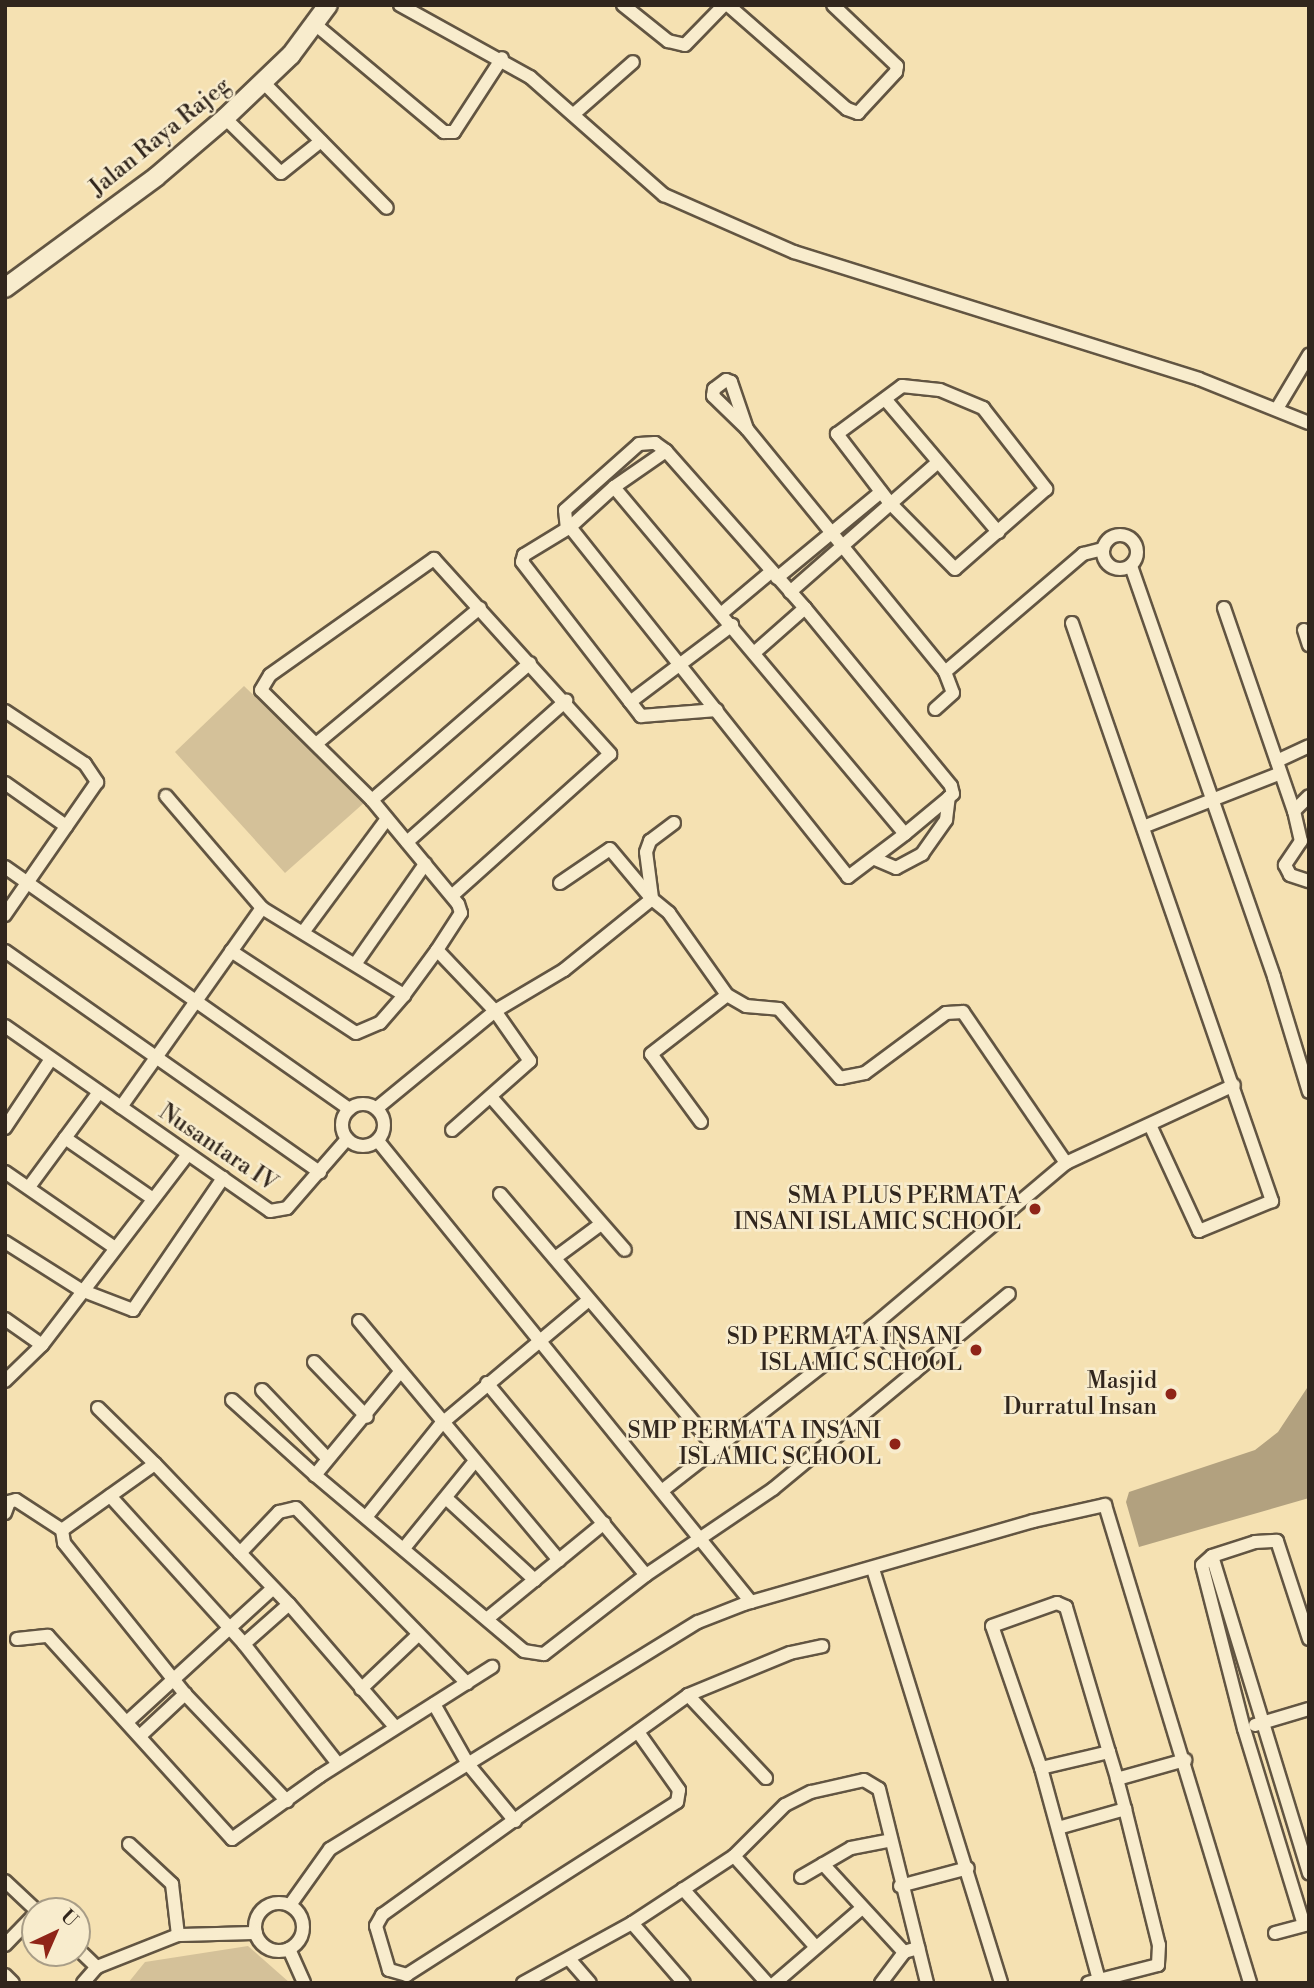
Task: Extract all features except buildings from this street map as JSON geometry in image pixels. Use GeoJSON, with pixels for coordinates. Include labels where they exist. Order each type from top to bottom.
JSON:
{"type":"FeatureCollection","features":[{"type":"Feature","properties":{"kind":"main road","name":"Jalan Raya Rajeg"},"geometry":{"type":"LineString","coordinates":[[5,288],[156,177],[225,118],[264,83],[316,25],[328,5]]}},
{"type":"Feature","properties":{"kind":"street"},"geometry":{"type":"LineString","coordinates":[[400,5],[502,58],[575,113],[664,195],[794,253],[1278,407],[1309,423]]}},
{"type":"Feature","properties":{"kind":"street"},"geometry":{"type":"LineString","coordinates":[[622,6],[668,41],[685,45],[726,5],[847,109],[858,113],[896,72],[897,66],[833,5]]}},
{"type":"Feature","properties":{"kind":"street"},"geometry":{"type":"LineString","coordinates":[[316,25],[444,132],[454,132],[502,58]]}},
{"type":"Feature","properties":{"kind":"street"},"geometry":{"type":"LineString","coordinates":[[575,113],[633,62]]}},
{"type":"Feature","properties":{"kind":"street"},"geometry":{"type":"LineString","coordinates":[[264,83],[387,208]]}},
{"type":"Feature","properties":{"kind":"street"},"geometry":{"type":"LineString","coordinates":[[225,118],[281,173],[321,141]]}},
{"type":"Feature","properties":{"kind":"street"},"geometry":{"type":"LineString","coordinates":[[1278,407],[1309,355]]}},
{"type":"Feature","properties":{"kind":"street"},"geometry":{"type":"LineString","coordinates":[[908,385],[940,390],[987,412],[1046,489],[955,569],[950,568],[885,497],[836,434],[884,399],[908,385]]}},
{"type":"Feature","properties":{"kind":"street"},"geometry":{"type":"LineString","coordinates":[[884,399],[998,532]]}},
{"type":"Feature","properties":{"kind":"street"},"geometry":{"type":"LineString","coordinates":[[747,429],[829,534],[944,672],[953,693],[935,709]]}},
{"type":"Feature","properties":{"kind":"street"},"geometry":{"type":"LineString","coordinates":[[875,859],[896,868],[922,854],[946,820],[951,786],[805,608],[676,457],[655,443],[639,444],[565,510],[569,528],[680,662],[848,877],[875,859],[949,797]]}},
{"type":"Feature","properties":{"kind":"street"},"geometry":{"type":"LineString","coordinates":[[666,452],[614,487],[569,528],[524,555],[522,562],[641,716],[716,710]]}},
{"type":"Feature","properties":{"kind":"street"},"geometry":{"type":"LineString","coordinates":[[722,612],[829,534],[937,463]]}},
{"type":"Feature","properties":{"kind":"street"},"geometry":{"type":"LineString","coordinates":[[614,487],[733,625],[905,834]]}},
{"type":"Feature","properties":{"kind":"street"},"geometry":{"type":"LineString","coordinates":[[790,592],[839,546],[885,497]]}},
{"type":"Feature","properties":{"kind":"street"},"geometry":{"type":"LineString","coordinates":[[944,672],[1083,554],[1103,549],[1116,536],[1129,538],[1137,548],[1131,566],[1213,799],[1309,1092]]}},
{"type":"Feature","properties":{"kind":"street"},"geometry":{"type":"LineString","coordinates":[[1103,549],[1111,567],[1131,566]]}},
{"type":"Feature","properties":{"kind":"street"},"geometry":{"type":"LineString","coordinates":[[230,951],[356,1033],[380,1023],[404,995],[461,913],[452,896],[372,800],[263,694],[262,684],[270,675],[434,559],[609,748],[608,757],[452,896]]}},
{"type":"Feature","properties":{"kind":"street"},"geometry":{"type":"LineString","coordinates":[[316,744],[480,608]]}},
{"type":"Feature","properties":{"kind":"street"},"geometry":{"type":"LineString","coordinates":[[754,653],[805,608]]}},
{"type":"Feature","properties":{"kind":"street"},"geometry":{"type":"LineString","coordinates":[[1224,608],[1294,811],[1301,841],[1285,865],[1290,874],[1309,881]]}},
{"type":"Feature","properties":{"kind":"street"},"geometry":{"type":"LineString","coordinates":[[1072,623],[1274,1195],[1269,1204],[1199,1231],[1150,1125]]}},
{"type":"Feature","properties":{"kind":"street"},"geometry":{"type":"LineString","coordinates":[[630,702],[733,625]]}},
{"type":"Feature","properties":{"kind":"street"},"geometry":{"type":"LineString","coordinates":[[1304,630],[1309,645]]}},
{"type":"Feature","properties":{"kind":"street"},"geometry":{"type":"LineString","coordinates":[[372,800],[530,663]]}},
{"type":"Feature","properties":{"kind":"street"},"geometry":{"type":"LineString","coordinates":[[407,842],[566,701]]}},
{"type":"Feature","properties":{"kind":"street"},"geometry":{"type":"LineString","coordinates":[[5,711],[95,774],[97,782],[5,915]]}},
{"type":"Feature","properties":{"kind":"street"},"geometry":{"type":"LineString","coordinates":[[1143,827],[1213,799],[1277,767],[1309,746]]}},
{"type":"Feature","properties":{"kind":"street"},"geometry":{"type":"LineString","coordinates":[[5,783],[66,826]]}},
{"type":"Feature","properties":{"kind":"street"},"geometry":{"type":"LineString","coordinates":[[166,796],[262,908],[304,931],[404,995]]}},
{"type":"Feature","properties":{"kind":"street"},"geometry":{"type":"LineString","coordinates":[[1294,811],[1309,796]]}},
{"type":"Feature","properties":{"kind":"street"},"geometry":{"type":"LineString","coordinates":[[304,931],[387,819]]}},
{"type":"Feature","properties":{"kind":"street"},"geometry":{"type":"LineString","coordinates":[[652,899],[646,852],[650,841],[674,823]]}},
{"type":"Feature","properties":{"kind":"street"},"geometry":{"type":"LineString","coordinates":[[560,883],[610,849],[652,899],[669,913],[727,995],[746,1006],[779,1009],[833,1073],[848,1080],[864,1073],[946,1013],[963,1012],[1066,1163]]}},
{"type":"Feature","properties":{"kind":"street"},"geometry":{"type":"LineString","coordinates":[[356,964],[425,864]]}},
{"type":"Feature","properties":{"kind":"street"},"geometry":{"type":"LineString","coordinates":[[5,867],[349,1109]]}},
{"type":"Feature","properties":{"kind":"street"},"geometry":{"type":"LineString","coordinates":[[377,1108],[495,1012],[564,970],[652,899]]}},
{"type":"Feature","properties":{"kind":"street"},"geometry":{"type":"LineString","coordinates":[[121,1107],[262,908]]}},
{"type":"Feature","properties":{"kind":"street"},"geometry":{"type":"LineString","coordinates":[[437,950],[495,1012],[530,1061],[452,1130]]}},
{"type":"Feature","properties":{"kind":"street"},"geometry":{"type":"LineString","coordinates":[[5,951],[320,1172]]}},
{"type":"Feature","properties":{"kind":"street"},"geometry":{"type":"LineString","coordinates":[[701,1122],[651,1054],[727,995]]}},
{"type":"Feature","properties":{"kind":"street","name":"Nusantara IV"},"geometry":{"type":"LineString","coordinates":[[7,1030],[270,1211],[287,1208],[347,1139]]}},
{"type":"Feature","properties":{"kind":"street"},"geometry":{"type":"LineString","coordinates":[[5,1128],[51,1059]]}},
{"type":"Feature","properties":{"kind":"street"},"geometry":{"type":"LineString","coordinates":[[663,1490],[873,1326],[1066,1163],[1234,1085]]}},
{"type":"Feature","properties":{"kind":"street"},"geometry":{"type":"LineString","coordinates":[[29,1187],[99,1092]]}},
{"type":"Feature","properties":{"kind":"street"},"geometry":{"type":"LineString","coordinates":[[491,1097],[625,1250]]}},
{"type":"Feature","properties":{"kind":"street"},"geometry":{"type":"LineString","coordinates":[[358,1104],[377,1108],[384,1119],[378,1141],[362,1146],[347,1139],[342,1123],[349,1109],[358,1104]]}},
{"type":"Feature","properties":{"kind":"street"},"geometry":{"type":"LineString","coordinates":[[65,1138],[153,1199]]}},
{"type":"Feature","properties":{"kind":"street"},"geometry":{"type":"LineString","coordinates":[[378,1141],[538,1344],[663,1490],[751,1602]]}},
{"type":"Feature","properties":{"kind":"street"},"geometry":{"type":"LineString","coordinates":[[5,1381],[42,1345],[81,1290],[188,1154]]}},
{"type":"Feature","properties":{"kind":"street"},"geometry":{"type":"LineString","coordinates":[[5,1172],[115,1248]]}},
{"type":"Feature","properties":{"kind":"street"},"geometry":{"type":"LineString","coordinates":[[5,1242],[81,1290],[132,1310],[223,1178]]}},
{"type":"Feature","properties":{"kind":"street"},"geometry":{"type":"LineString","coordinates":[[500,1194],[716,1449]]}},
{"type":"Feature","properties":{"kind":"street"},"geometry":{"type":"LineString","coordinates":[[555,1258],[601,1224]]}},
{"type":"Feature","properties":{"kind":"street"},"geometry":{"type":"LineString","coordinates":[[232,1400],[315,1475],[524,1650],[544,1654],[646,1574],[702,1540],[773,1489],[1009,1294]]}},
{"type":"Feature","properties":{"kind":"street"},"geometry":{"type":"LineString","coordinates":[[367,1516],[441,1424],[589,1300]]}},
{"type":"Feature","properties":{"kind":"street"},"geometry":{"type":"LineString","coordinates":[[5,1319],[42,1345]]}},
{"type":"Feature","properties":{"kind":"street"},"geometry":{"type":"LineString","coordinates":[[359,1321],[441,1424],[559,1560]]}},
{"type":"Feature","properties":{"kind":"street"},"geometry":{"type":"LineString","coordinates":[[873,1326],[914,1373]]}},
{"type":"Feature","properties":{"kind":"street"},"geometry":{"type":"LineString","coordinates":[[314,1362],[367,1417]]}},
{"type":"Feature","properties":{"kind":"street"},"geometry":{"type":"LineString","coordinates":[[315,1475],[367,1417],[400,1372]]}},
{"type":"Feature","properties":{"kind":"street"},"geometry":{"type":"LineString","coordinates":[[487,1384],[646,1574]]}},
{"type":"Feature","properties":{"kind":"street"},"geometry":{"type":"LineString","coordinates":[[262,1390],[328,1459]]}},
{"type":"Feature","properties":{"kind":"street"},"geometry":{"type":"LineString","coordinates":[[98,1408],[289,1604],[395,1727]]}},
{"type":"Feature","properties":{"kind":"street"},"geometry":{"type":"LineString","coordinates":[[405,1548],[474,1462]]}},
{"type":"Feature","properties":{"kind":"street"},"geometry":{"type":"LineString","coordinates":[[62,1530],[155,1464]]}},
{"type":"Feature","properties":{"kind":"street"},"geometry":{"type":"LineString","coordinates":[[110,1496],[244,1644],[338,1764]]}},
{"type":"Feature","properties":{"kind":"street"},"geometry":{"type":"LineString","coordinates":[[446,1498],[535,1580]]}},
{"type":"Feature","properties":{"kind":"street"},"geometry":{"type":"LineString","coordinates":[[5,1513],[9,1502],[16,1500],[62,1530],[64,1543],[185,1694],[287,1801]]}},
{"type":"Feature","properties":{"kind":"street"},"geometry":{"type":"LineString","coordinates":[[290,1905],[330,1849],[684,1629],[751,1602],[1034,1521],[1105,1505],[1185,1760],[1250,1983]]}},
{"type":"Feature","properties":{"kind":"street"},"geometry":{"type":"LineString","coordinates":[[240,1553],[279,1512],[296,1508],[467,1683]]}},
{"type":"Feature","properties":{"kind":"street"},"geometry":{"type":"LineString","coordinates":[[488,1618],[604,1523]]}},
{"type":"Feature","properties":{"kind":"street"},"geometry":{"type":"LineString","coordinates":[[1275,1933],[1306,1925],[1244,1729],[1200,1568],[1212,1556],[1255,1542],[1277,1541],[1309,1639]]}},
{"type":"Feature","properties":{"kind":"street"},"geometry":{"type":"LineString","coordinates":[[1212,1556],[1309,1874]]}},
{"type":"Feature","properties":{"kind":"street"},"geometry":{"type":"LineString","coordinates":[[873,1569],[968,1868],[1001,1983]]}},
{"type":"Feature","properties":{"kind":"street"},"geometry":{"type":"LineString","coordinates":[[127,1722],[273,1588]]}},
{"type":"Feature","properties":{"kind":"street"},"geometry":{"type":"LineString","coordinates":[[1057,1603],[1066,1607],[1117,1779],[1161,1960],[1158,1965],[1093,1981],[1058,1828],[1041,1768],[992,1626],[1057,1603]]}},
{"type":"Feature","properties":{"kind":"street"},"geometry":{"type":"LineString","coordinates":[[244,1644],[289,1604]]}},
{"type":"Feature","properties":{"kind":"street"},"geometry":{"type":"LineString","coordinates":[[362,1689],[418,1635]]}},
{"type":"Feature","properties":{"kind":"street"},"geometry":{"type":"LineString","coordinates":[[18,1639],[48,1636],[232,1839],[338,1764],[492,1667]]}},
{"type":"Feature","properties":{"kind":"street"},"geometry":{"type":"LineString","coordinates":[[638,1732],[679,1790],[677,1802],[403,1979],[386,1965],[377,1920],[688,1695],[790,1653],[822,1646]]}},
{"type":"Feature","properties":{"kind":"street"},"geometry":{"type":"LineString","coordinates":[[140,1736],[185,1694]]}},
{"type":"Feature","properties":{"kind":"street"},"geometry":{"type":"LineString","coordinates":[[688,1695],[766,1778]]}},
{"type":"Feature","properties":{"kind":"street"},"geometry":{"type":"LineString","coordinates":[[434,1704],[468,1764],[516,1821]]}},
{"type":"Feature","properties":{"kind":"street"},"geometry":{"type":"LineString","coordinates":[[1244,1729],[1309,1709]]}},
{"type":"Feature","properties":{"kind":"street"},"geometry":{"type":"LineString","coordinates":[[1041,1768],[1109,1752]]}},
{"type":"Feature","properties":{"kind":"street"},"geometry":{"type":"LineString","coordinates":[[1117,1779],[1185,1760]]}},
{"type":"Feature","properties":{"kind":"street"},"geometry":{"type":"LineString","coordinates":[[523,1983],[570,1960],[632,1923],[734,1856],[785,1805],[811,1792],[859,1780],[878,1787],[888,1842],[927,1983]]}},
{"type":"Feature","properties":{"kind":"street"},"geometry":{"type":"LineString","coordinates":[[1058,1828],[1125,1808]]}},
{"type":"Feature","properties":{"kind":"street"},"geometry":{"type":"LineString","coordinates":[[801,1877],[851,1848],[888,1842]]}},
{"type":"Feature","properties":{"kind":"street"},"geometry":{"type":"LineString","coordinates":[[129,1844],[176,1892],[178,1934]]}},
{"type":"Feature","properties":{"kind":"street"},"geometry":{"type":"LineString","coordinates":[[734,1856],[815,1946]]}},
{"type":"Feature","properties":{"kind":"street"},"geometry":{"type":"LineString","coordinates":[[823,1864],[861,1909],[904,1952]]}},
{"type":"Feature","properties":{"kind":"street"},"geometry":{"type":"LineString","coordinates":[[900,1886],[968,1868]]}},
{"type":"Feature","properties":{"kind":"street"},"geometry":{"type":"LineString","coordinates":[[5,1881],[21,1898]]}},
{"type":"Feature","properties":{"kind":"street"},"geometry":{"type":"LineString","coordinates":[[683,1889],[767,1983]]}},
{"type":"Feature","properties":{"kind":"street"},"geometry":{"type":"LineString","coordinates":[[277,1903],[290,1905],[300,1914],[304,1928],[299,1941],[289,1949],[269,1949],[256,1933],[256,1919],[264,1908],[277,1903]]}},
{"type":"Feature","properties":{"kind":"street"},"geometry":{"type":"LineString","coordinates":[[775,1983],[861,1909]]}},
{"type":"Feature","properties":{"kind":"street"},"geometry":{"type":"LineString","coordinates":[[632,1923],[684,1983]]}},
{"type":"Feature","properties":{"kind":"street"},"geometry":{"type":"LineString","coordinates":[[5,1945],[21,1928]]}},
{"type":"Feature","properties":{"kind":"street"},"geometry":{"type":"LineString","coordinates":[[83,1983],[97,1967],[178,1934],[256,1933]]}},
{"type":"Feature","properties":{"kind":"street"},"geometry":{"type":"LineString","coordinates":[[881,1983],[904,1952],[918,1948]]}},
{"type":"Feature","properties":{"kind":"street"},"geometry":{"type":"LineString","coordinates":[[289,1949],[304,1983]]}},
{"type":"Feature","properties":{"kind":"street"},"geometry":{"type":"LineString","coordinates":[[570,1960],[590,1983]]}},
{"type":"Feature","properties":{"kind":"street"},"geometry":{"type":"LineString","coordinates":[[91,1961],[97,1967]]}},
{"type":"Feature","properties":{"kind":"street"},"geometry":{"type":"LineString","coordinates":[[5,1975],[13,1983]]}},
{"type":"Feature","properties":{"kind":"shaded area"},"geometry":{"type":"Polygon","coordinates":[[[244,686],[365,802],[285,873],[175,752],[244,686]]]}},
{"type":"Feature","properties":{"kind":"shaded area"},"geometry":{"type":"Polygon","coordinates":[[[1309,1385],[1309,1498],[1139,1547],[1126,1502],[1129,1492],[1255,1450],[1278,1432],[1309,1385]]]}},
{"type":"Feature","properties":{"kind":"shaded area"},"geometry":{"type":"Polygon","coordinates":[[[248,1946],[290,1983],[128,1983],[145,1962],[248,1946]]]}},
{"type":"Feature","properties":{"kind":"place","name":"SMA PLUS PERMATA INSANI ISLAMIC SCHOOL"},"geometry":{"type":"Point","coordinates":[1035,1209]}},
{"type":"Feature","properties":{"kind":"place","name":"SD PERMATA INSANI ISLAMIC SCHOOL"},"geometry":{"type":"Point","coordinates":[976,1350]}},
{"type":"Feature","properties":{"kind":"place","name":"Masjid Durratul Insan"},"geometry":{"type":"Point","coordinates":[1171,1394]}},
{"type":"Feature","properties":{"kind":"place","name":"SMP PERMATA INSANI ISLAMIC SCHOOL"},"geometry":{"type":"Point","coordinates":[895,1444]}}]}
